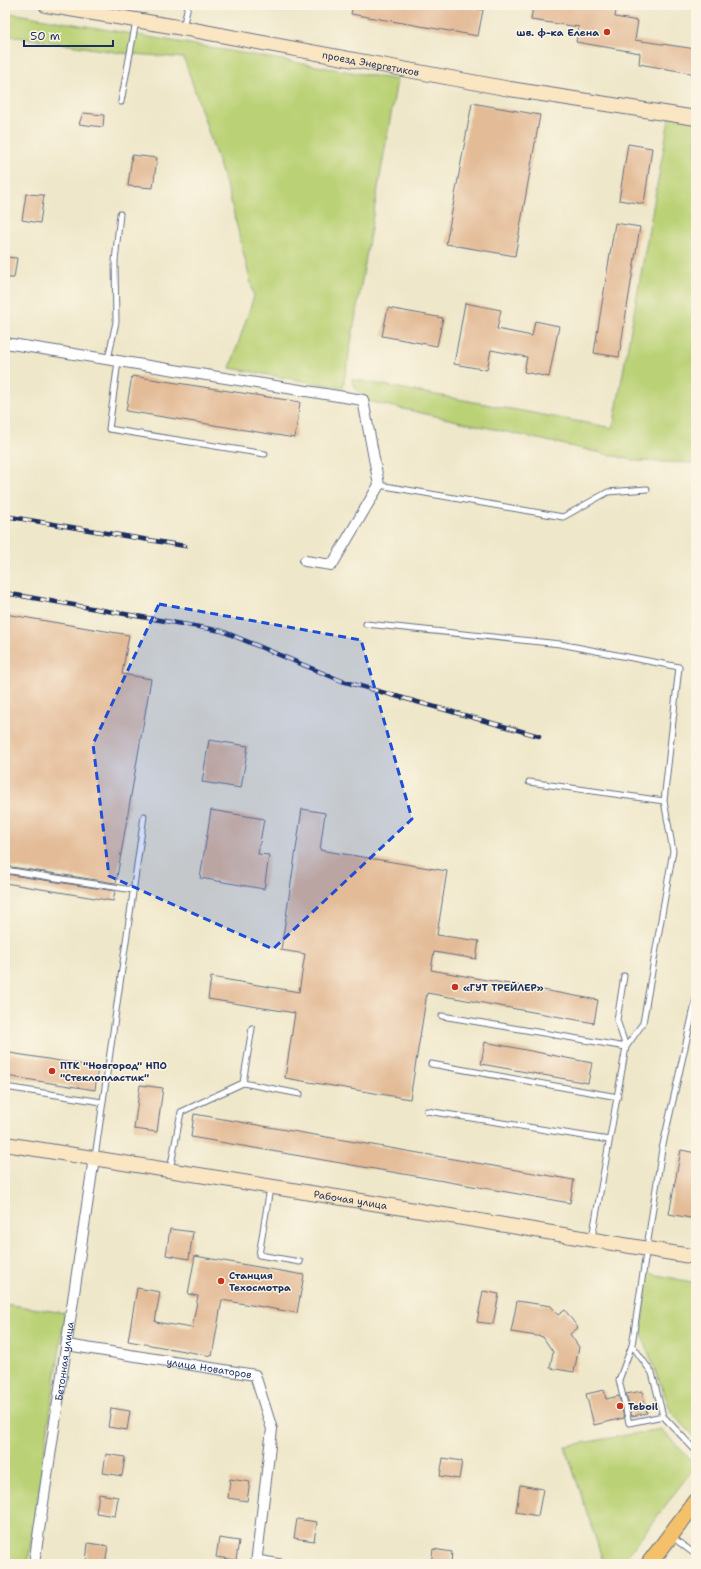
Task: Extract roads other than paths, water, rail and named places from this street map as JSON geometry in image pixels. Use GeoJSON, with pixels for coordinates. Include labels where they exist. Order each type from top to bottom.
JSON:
{"type":"FeatureCollection","features":[{"type":"Feature","properties":{"kind":"main road","name":"проезд Энергетиков"},"geometry":{"type":"LineString","coordinates":[[46,5],[183,28],[510,89],[696,118]]}},
{"type":"Feature","properties":{"kind":"main road","name":"Рабочая улица"},"geometry":{"type":"LineString","coordinates":[[5,1144],[696,1257]]}},
{"type":"Feature","properties":{"kind":"main road"},"geometry":{"type":"LineString","coordinates":[[649,1564],[696,1501]]}},
{"type":"Feature","properties":{"kind":"street"},"geometry":{"type":"LineString","coordinates":[[5,343],[363,400],[379,485],[332,566],[305,561]]}},
{"type":"Feature","properties":{"kind":"street","name":"Бетонная улица"},"geometry":{"type":"LineString","coordinates":[[34,1564],[94,1158]]}},
{"type":"Feature","properties":{"kind":"street","name":"улица Новаторов"},"geometry":{"type":"LineString","coordinates":[[67,1345],[256,1375],[272,1429],[256,1561]]}},
{"type":"Feature","properties":{"kind":"lane"},"geometry":{"type":"LineString","coordinates":[[183,28],[188,5]]}},
{"type":"Feature","properties":{"kind":"lane"},"geometry":{"type":"LineString","coordinates":[[121,102],[136,20]]}},
{"type":"Feature","properties":{"kind":"lane"},"geometry":{"type":"LineString","coordinates":[[120,214],[115,261],[116,322],[109,429],[265,454]]}},
{"type":"Feature","properties":{"kind":"lane"},"geometry":{"type":"LineString","coordinates":[[379,485],[563,517],[608,492],[647,489]]}},
{"type":"Feature","properties":{"kind":"lane"},"geometry":{"type":"LineString","coordinates":[[366,624],[560,644],[679,667],[664,801],[673,851],[643,1023],[626,1047],[592,1240]]}},
{"type":"Feature","properties":{"kind":"lane"},"geometry":{"type":"LineString","coordinates":[[529,782],[664,801]]}},
{"type":"Feature","properties":{"kind":"lane"},"geometry":{"type":"LineString","coordinates":[[94,1158],[144,816]]}},
{"type":"Feature","properties":{"kind":"lane"},"geometry":{"type":"LineString","coordinates":[[5,870],[133,890]]}},
{"type":"Feature","properties":{"kind":"lane"},"geometry":{"type":"LineString","coordinates":[[624,976],[617,1020],[626,1047]]}},
{"type":"Feature","properties":{"kind":"lane"},"geometry":{"type":"LineString","coordinates":[[663,1416],[628,1423],[620,1380],[632,1345],[662,1149],[696,999]]}},
{"type":"Feature","properties":{"kind":"lane"},"geometry":{"type":"LineString","coordinates":[[442,1016],[626,1047]]}},
{"type":"Feature","properties":{"kind":"lane"},"geometry":{"type":"LineString","coordinates":[[243,1083],[252,1028]]}},
{"type":"Feature","properties":{"kind":"lane"},"geometry":{"type":"LineString","coordinates":[[431,1064],[618,1097]]}},
{"type":"Feature","properties":{"kind":"lane"},"geometry":{"type":"LineString","coordinates":[[170,1171],[181,1112],[243,1083],[300,1094]]}},
{"type":"Feature","properties":{"kind":"lane"},"geometry":{"type":"LineString","coordinates":[[5,1087],[102,1102]]}},
{"type":"Feature","properties":{"kind":"lane"},"geometry":{"type":"LineString","coordinates":[[427,1110],[609,1140]]}},
{"type":"Feature","properties":{"kind":"lane"},"geometry":{"type":"LineString","coordinates":[[270,1187],[259,1255],[300,1262]]}},
{"type":"Feature","properties":{"kind":"lane"},"geometry":{"type":"LineString","coordinates":[[632,1345],[652,1374],[663,1416],[696,1451]]}},
{"type":"Feature","properties":{"kind":"lane"},"geometry":{"type":"LineString","coordinates":[[670,1536],[696,1555]]}},
{"type":"Feature","properties":{"kind":"lane"},"geometry":{"type":"LineString","coordinates":[[256,1561],[294,1564]]}},
{"type":"Feature","properties":{"kind":"railway"},"geometry":{"type":"LineString","coordinates":[[5,516],[185,546]]}},
{"type":"Feature","properties":{"kind":"railway"},"geometry":{"type":"LineString","coordinates":[[5,593],[222,631],[342,681],[539,736]]}},
{"type":"Feature","properties":{"kind":"place","name":"шв. ф-ка Елена"},"geometry":{"type":"Point","coordinates":[607,32]}},
{"type":"Feature","properties":{"kind":"place","name":"«ГУТ ТРЕЙЛЕР»"},"geometry":{"type":"Point","coordinates":[455,987]}},
{"type":"Feature","properties":{"kind":"place","name":"ПТК \"Новгород\" НПО \"Стеклопластик\""},"geometry":{"type":"Point","coordinates":[52,1071]}},
{"type":"Feature","properties":{"kind":"place","name":"Станция Техосмотра"},"geometry":{"type":"Point","coordinates":[221,1281]}},
{"type":"Feature","properties":{"kind":"place","name":"Teboil"},"geometry":{"type":"Point","coordinates":[620,1406]}}]}
